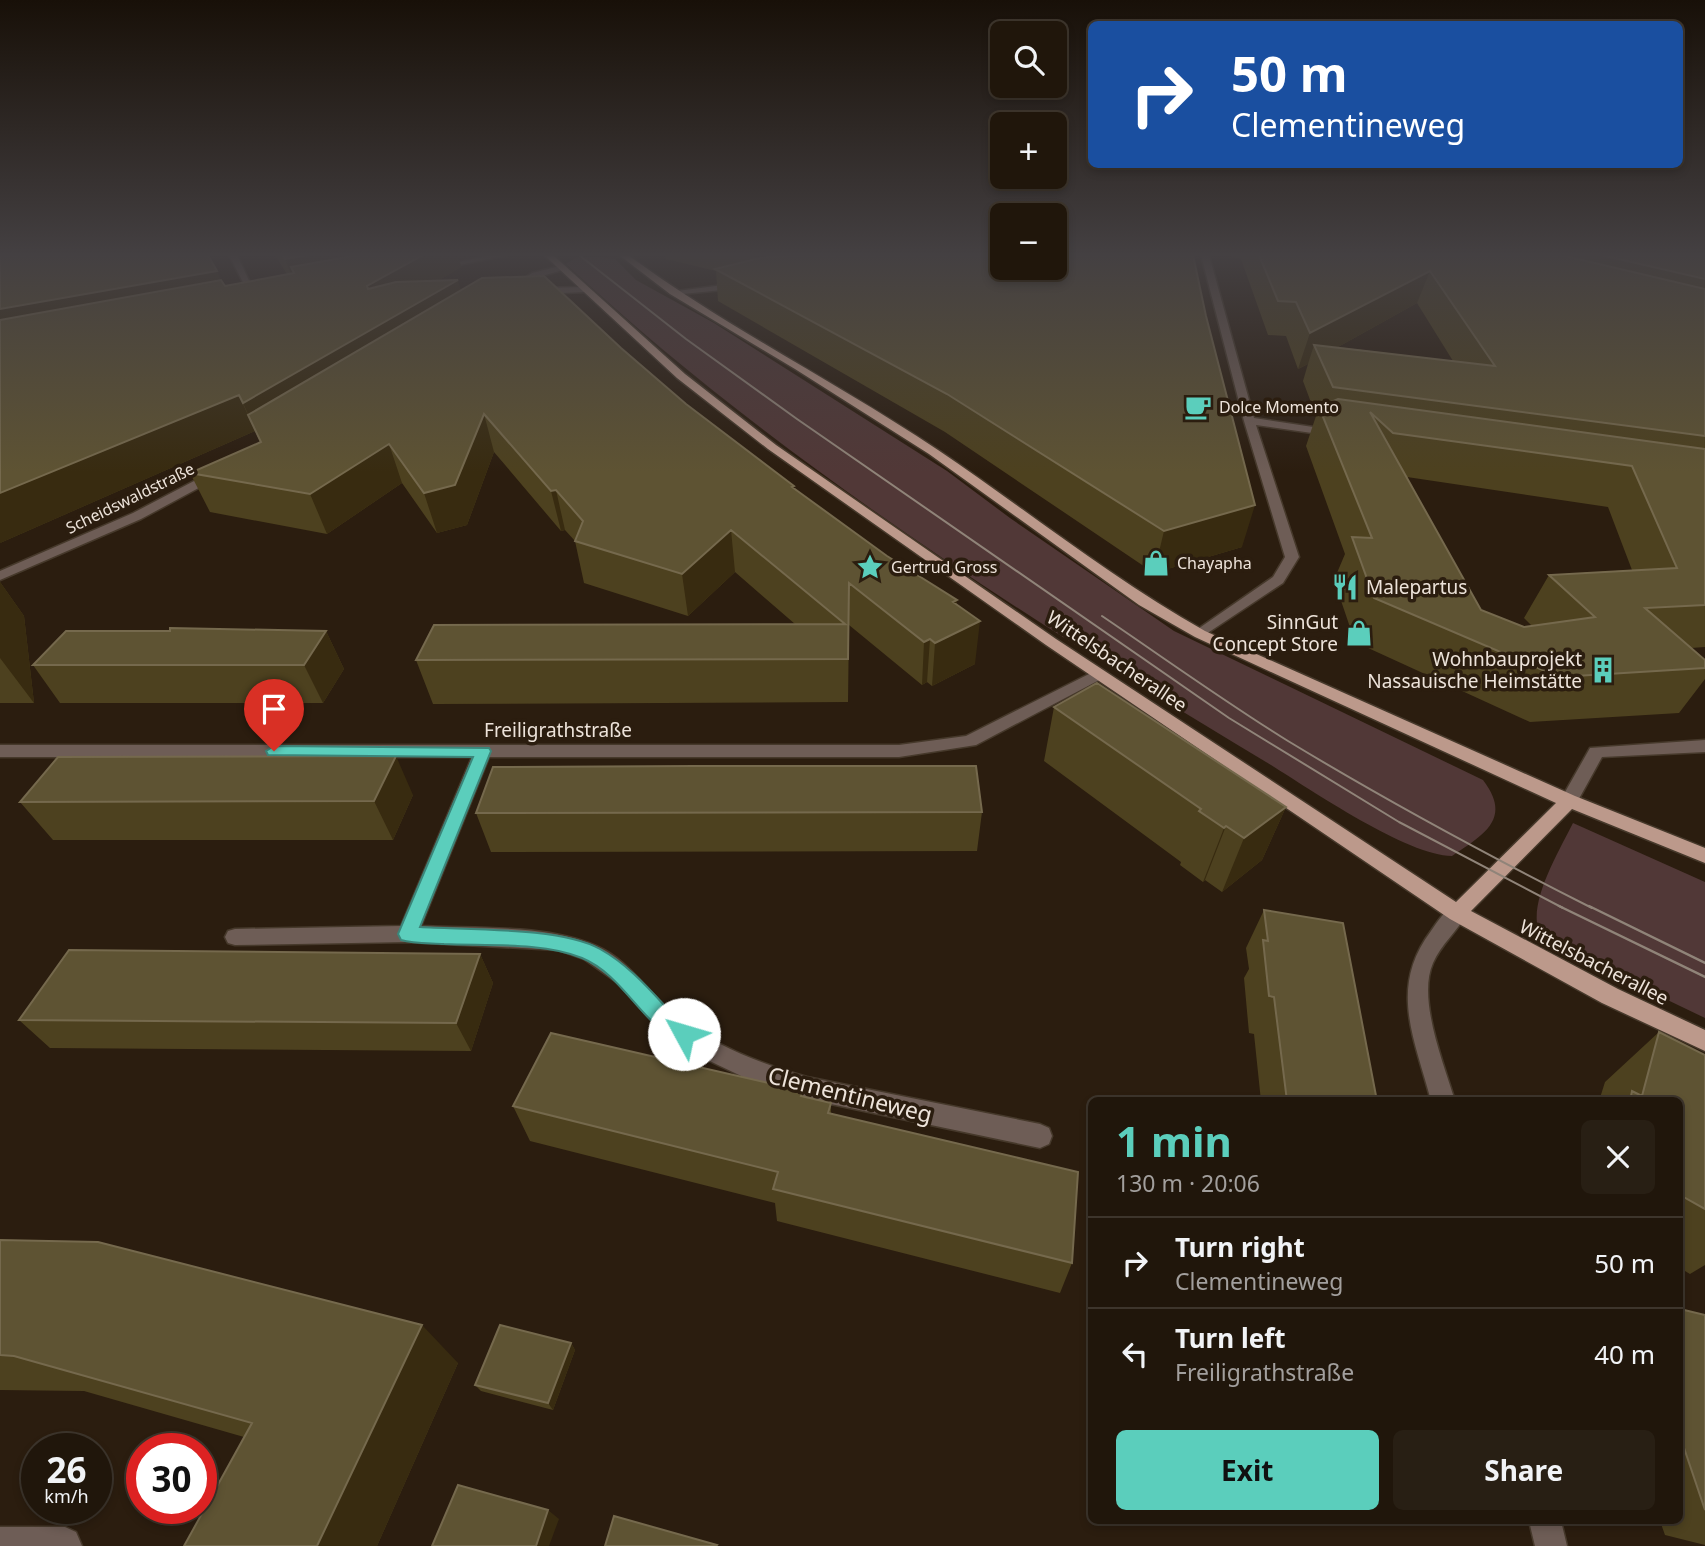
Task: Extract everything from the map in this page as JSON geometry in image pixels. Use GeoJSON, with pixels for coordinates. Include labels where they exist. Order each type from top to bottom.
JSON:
{"type":"FeatureCollection","features":[{"type":"Feature","properties":{"kind":"main road","name":"Wittelsbacherallee"},"geometry":{"type":"LineString","coordinates":[[626,327],[681,376],[772,447],[876,522],[1098,674],[1457,913],[1610,996],[1705,1041]]}},
{"type":"Feature","properties":{"kind":"main road"},"geometry":{"type":"LineString","coordinates":[[732,327],[933,452],[1144,602],[1200,634],[1569,801],[1705,856]]}},
{"type":"Feature","properties":{"kind":"main road"},"geometry":{"type":"LineString","coordinates":[[1457,913],[1569,801]]}},
{"type":"Feature","properties":{"kind":"street"},"geometry":{"type":"LineString","coordinates":[[1200,634],[1278,580],[1292,557],[1225,327]]}},
{"type":"Feature","properties":{"kind":"street"},"geometry":{"type":"LineString","coordinates":[[1250,421],[1346,435]]}},
{"type":"Feature","properties":{"kind":"street","name":"Scheidswaldstraße"},"geometry":{"type":"LineString","coordinates":[[0,576],[137,516],[225,469]]}},
{"type":"Feature","properties":{"kind":"street","name":"Freiligrathstraße"},"geometry":{"type":"LineString","coordinates":[[0,751],[899,751],[970,741],[1098,674]]}},
{"type":"Feature","properties":{"kind":"street"},"geometry":{"type":"LineString","coordinates":[[1569,801],[1596,752],[1705,747]]}},
{"type":"Feature","properties":{"kind":"street"},"geometry":{"type":"LineString","coordinates":[[408,934],[483,751]]}},
{"type":"Feature","properties":{"kind":"street"},"geometry":{"type":"LineString","coordinates":[[1442,1097],[1419,1003],[1419,973],[1438,933],[1457,913]]}},
{"type":"Feature","properties":{"kind":"street","name":"Clementineweg"},"geometry":{"type":"LineString","coordinates":[[235,937],[408,934],[559,943],[591,953],[626,977],[664,1019],[705,1048],[766,1076],[820,1091],[1040,1136]]}},
{"type":"Feature","properties":{"kind":"street"},"geometry":{"type":"LineString","coordinates":[[1546,1524],[1551,1546]]}},
{"type":"Feature","properties":{"kind":"street"},"geometry":{"type":"LineString","coordinates":[[0,1543],[65,1543],[66,1546]]}},
{"type":"Feature","properties":{"kind":"shaded area"},"geometry":{"type":"Polygon","coordinates":[[[637,327],[721,327],[947,471],[1010,518],[1174,631],[1483,780],[1495,805],[1495,816],[1490,825],[1474,841],[1452,856],[1411,845],[1334,805],[1087,652],[905,532],[730,404],[637,327]]]}},
{"type":"Feature","properties":{"kind":"shaded area"},"geometry":{"type":"Polygon","coordinates":[[[1573,823],[1705,882],[1705,1018],[1553,945],[1540,932],[1537,916],[1542,889],[1573,823]]]}},
{"type":"Feature","properties":{"kind":"building"},"geometry":{"type":"Polygon","coordinates":[[[0,327],[376,327],[243,403],[239,395],[0,493],[0,327]]]}},
{"type":"Feature","properties":{"kind":"building"},"geometry":{"type":"Polygon","coordinates":[[[398,327],[599,327],[686,404],[794,486],[792,487],[887,556],[957,600],[953,602],[980,621],[935,643],[930,639],[924,642],[849,583],[848,659],[416,660],[434,625],[845,624],[731,530],[682,574],[575,541],[583,521],[556,490],[551,491],[484,414],[455,485],[424,493],[389,444],[310,494],[190,473],[261,442],[248,415],[398,327]]]}},
{"type":"Feature","properties":{"kind":"building"},"geometry":{"type":"Polygon","coordinates":[[[823,327],[1209,327],[1255,505],[1164,531],[947,394],[823,327]]]}},
{"type":"Feature","properties":{"kind":"building"},"geometry":{"type":"Polygon","coordinates":[[[1307,327],[1321,327],[1310,333],[1307,327]]]}},
{"type":"Feature","properties":{"kind":"building"},"geometry":{"type":"Polygon","coordinates":[[[1468,327],[1705,327],[1705,436],[1333,387],[1314,345],[1495,366],[1468,327]]]}},
{"type":"Feature","properties":{"kind":"building"},"geometry":{"type":"Polygon","coordinates":[[[1338,399],[1705,449],[1705,605],[1645,608],[1705,660],[1705,668],[1559,677],[1374,598],[1352,537],[1372,538],[1319,407],[1338,399]],[[1370,412],[1481,610],[1524,627],[1595,617],[1549,575],[1677,568],[1632,466],[1393,433],[1370,412]]]}},
{"type":"Feature","properties":{"kind":"building"},"geometry":{"type":"Polygon","coordinates":[[[170,628],[326,631],[304,665],[33,665],[66,631],[170,631],[170,628]]]}},
{"type":"Feature","properties":{"kind":"building"},"geometry":{"type":"Polygon","coordinates":[[[1097,683],[1286,807],[1244,838],[1226,826],[1224,828],[1199,811],[1201,809],[1054,707],[1097,683]]]}},
{"type":"Feature","properties":{"kind":"building"},"geometry":{"type":"Polygon","coordinates":[[[396,756],[374,801],[20,802],[58,757],[396,756]]]}},
{"type":"Feature","properties":{"kind":"building"},"geometry":{"type":"Polygon","coordinates":[[[976,766],[982,812],[476,813],[493,767],[976,766]]]}},
{"type":"Feature","properties":{"kind":"building"},"geometry":{"type":"Polygon","coordinates":[[[1264,910],[1343,923],[1376,1097],[1286,1097],[1274,997],[1269,996],[1263,940],[1268,941],[1264,910]]]}},
{"type":"Feature","properties":{"kind":"building"},"geometry":{"type":"Polygon","coordinates":[[[69,950],[480,954],[456,1023],[19,1020],[69,950]]]}},
{"type":"Feature","properties":{"kind":"building"},"geometry":{"type":"Polygon","coordinates":[[[1659,1032],[1705,1055],[1705,1209],[1683,1197],[1683,1097],[1631,1097],[1632,1091],[1642,1096],[1659,1032]]]}},
{"type":"Feature","properties":{"kind":"building"},"geometry":{"type":"Polygon","coordinates":[[[551,1033],[803,1091],[801,1096],[831,1103],[828,1113],[1078,1172],[1072,1263],[773,1189],[778,1172],[513,1106],[551,1033]]]}},
{"type":"Feature","properties":{"kind":"building"},"geometry":{"type":"Polygon","coordinates":[[[0,1240],[98,1242],[422,1325],[317,1546],[184,1546],[196,1524],[217,1524],[217,1486],[252,1423],[14,1356],[0,1355],[0,1240]]]}},
{"type":"Feature","properties":{"kind":"building"},"geometry":{"type":"Polygon","coordinates":[[[1683,1310],[1705,1315],[1705,1510],[1683,1445],[1683,1310]]]}},
{"type":"Feature","properties":{"kind":"building"},"geometry":{"type":"Polygon","coordinates":[[[500,1325],[571,1343],[548,1403],[475,1385],[500,1325]]]}},
{"type":"Feature","properties":{"kind":"building"},"geometry":{"type":"Polygon","coordinates":[[[458,1485],[548,1510],[536,1546],[432,1546],[458,1485]]]}},
{"type":"Feature","properties":{"kind":"building"},"geometry":{"type":"Polygon","coordinates":[[[614,1516],[717,1545],[605,1546],[614,1516]]]}},
{"type":"Feature","properties":{"kind":"tram line"},"geometry":{"type":"LineString","coordinates":[[671,327],[797,419],[1229,718],[1399,822],[1562,907]]}},
{"type":"Feature","properties":{"kind":"tram line"},"geometry":{"type":"LineString","coordinates":[[1102,616],[1288,741],[1438,828],[1592,908]]}},
{"type":"Feature","properties":{"kind":"tram line"},"geometry":{"type":"LineString","coordinates":[[1589,906],[1705,963]]}},
{"type":"Feature","properties":{"kind":"tram line"},"geometry":{"type":"LineString","coordinates":[[1562,907],[1705,977]]}},
{"type":"Feature","properties":{"kind":"place","name":"Dolce Momento"},"geometry":{"type":"Point","coordinates":[1198,407]}},
{"type":"Feature","properties":{"kind":"place","name":"Chayapha"},"geometry":{"type":"Point","coordinates":[1156,563]}},
{"type":"Feature","properties":{"kind":"place","name":"Gertrud Gross"},"geometry":{"type":"Point","coordinates":[870,567]}},
{"type":"Feature","properties":{"kind":"place","name":"Malepartus"},"geometry":{"type":"Point","coordinates":[1345,587]}},
{"type":"Feature","properties":{"kind":"place","name":"SinnGut Concept Store"},"geometry":{"type":"Point","coordinates":[1359,633]}},
{"type":"Feature","properties":{"kind":"place","name":"Wohnbauprojekt Nassauische Heimstätte"},"geometry":{"type":"Point","coordinates":[1603,670]}},
{"type":"Feature","properties":{"kind":"route"},"geometry":{"type":"LineString","coordinates":[[274,751],[483,751],[408,934],[559,943],[591,953],[626,977],[664,1019],[684,1034]]}}]}
